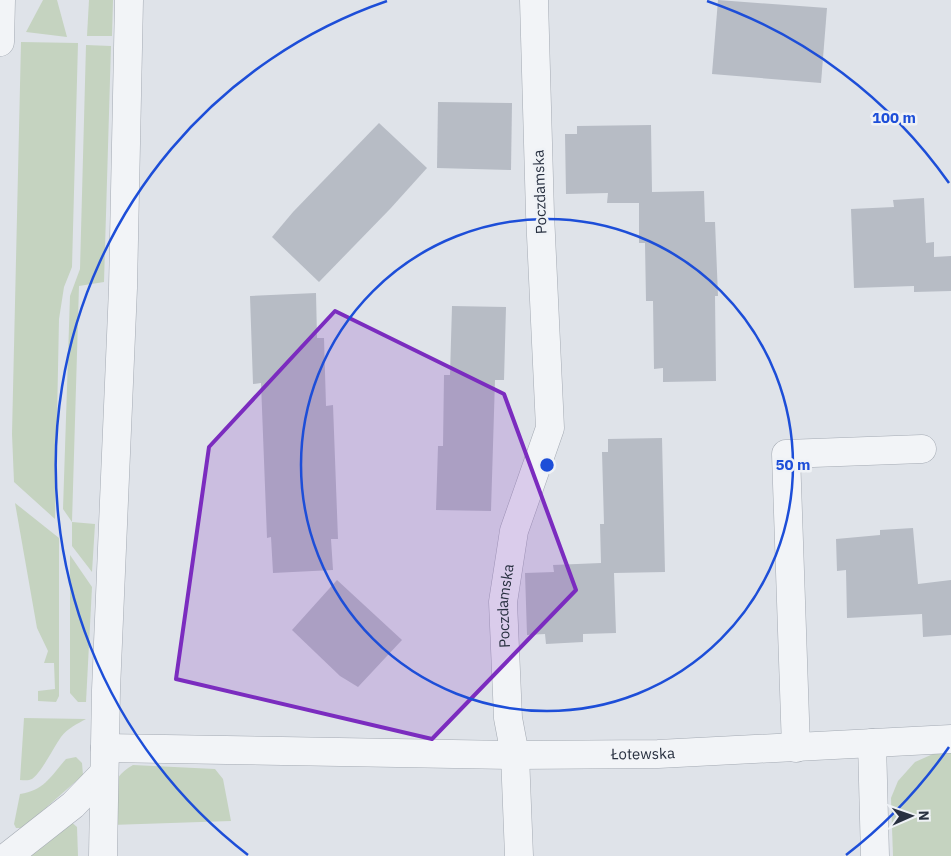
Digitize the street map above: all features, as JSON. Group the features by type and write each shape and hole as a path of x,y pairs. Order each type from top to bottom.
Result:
{"street":[{"path":"0,42 1,0"},
{"path":"103,856 106,690 123,288 129,0"},
{"name":"Poczdamska","path":"515,755 508,718 503,602 514,531 550,428 540,214 534,0"},
{"path":"796,748 786,454 922,449"},
{"name":"Łotewska","path":"515,755 658,754 951,739"},
{"path":"872,743 875,856"},
{"path":"104,760 515,755 519,856"},
{"path":"8,856 74,805 104,760"}],"highlighted area":[{"path":"335,311 504,394 576,590 432,739 176,679 209,447"}],"green space":[{"path":"43,0 57,0 67,37 26,32"},
{"path":"89,0 113,0 112,36 87,36"},
{"path":"21,42 78,43 72,267 64,287 59,319 55,519 14,482 12,434"},
{"path":"86,45 111,46 104,282 79,286 72,522 63,509 70,296 80,269"},
{"path":"15,503 59,538 59,696 56,702 38,701 38,691 55,689 54,663 44,663 48,651 37,628"},
{"path":"72,522 95,524 92,572 72,546"},
{"path":"70,555 92,587 86,702 78,702 70,693"},
{"path":"24,718 86,719 73,726 64,734 36,776 28,780 20,780"},
{"path":"951,753 951,856 893,856 891,798 898,781 915,762 933,754"},
{"path":"76,757 82,763 83,775 23,828 16,828 14,824 20,794 41,786 66,759"},
{"path":"133,765 215,769 223,779 231,821 111,825 112,790 119,777"},
{"path":"70,821 77,827 78,856 24,856"}],"building":[{"path":"718,0 827,8 821,83 712,74"},
{"path":"438,102 512,103 511,170 437,168"},
{"path":"379,123 427,168 319,282 272,237 293,212"},
{"path":"651,125 652,192 704,191 705,222 715,222 718,296 715,296 716,381 663,382 663,368 654,369 653,301 646,301 645,243 639,243 639,203 607,203 608,193 566,194 565,134 577,134 577,126"},
{"path":"924,198 926,243 934,242 934,257 951,256 951,291 914,292 914,286 854,288 851,209 894,207 893,200"},
{"path":"316,293 317,338 324,338 326,406 333,405 338,539 331,539 333,570 273,573 271,537 267,538 261,383 253,384 250,296"},
{"path":"452,306 506,307 504,380 495,380 491,511 436,510 438,446 443,446 444,375 450,375"},
{"path":"662,438 665,572 614,573 616,633 583,634 583,642 546,644 545,634 527,635 525,573 554,572 553,565 601,563 600,524 604,524 602,452 608,452 608,439"},
{"path":"913,528 918,584 951,580 951,635 923,637 922,614 847,618 846,570 837,571 836,539 880,535 880,530"},
{"path":"337,580 402,640 358,687 340,676 292,630"}]}
